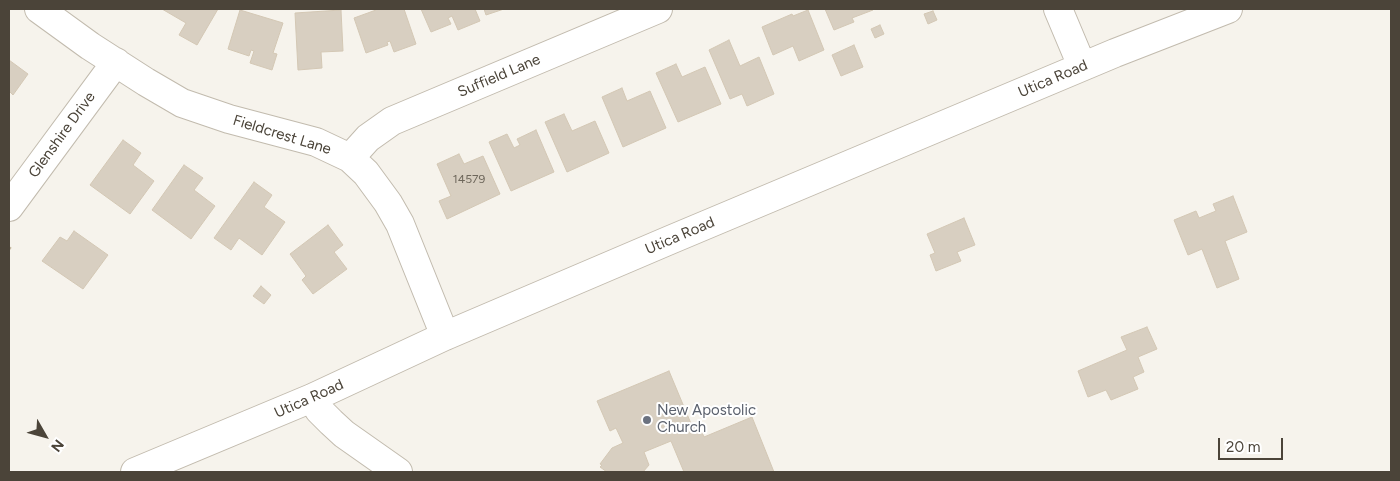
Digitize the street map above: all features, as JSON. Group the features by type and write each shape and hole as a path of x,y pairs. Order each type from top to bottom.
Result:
{"street":[{"name":"Fieldcrest Lane","path":"39,9 90,46 146,82 182,102 229,119 316,142 350,158 366,173 388,203 400,224 445,336"},
{"name":"Suffield Lane","path":"350,158 368,138 392,121 658,9"},
{"path":"1058,9 1082,66"},
{"name":"Utica Road","path":"135,472 312,398 445,336 1082,66 1228,9"},
{"name":"Glenshire Drive","path":"9,208 116,62"},
{"path":"312,398 319,410 344,434 398,472"}],"building":[{"path":"162,9 218,9 197,45 179,35 186,23"},
{"path":"375,9 404,9 416,44 394,52 390,41 387,42 388,45 366,53 354,18"},
{"path":"421,9 475,9 480,21 458,30 452,16 448,18 451,24 431,32"},
{"path":"484,9 504,9 486,15"},
{"path":"825,9 873,10 852,18 854,22 834,30"},
{"path":"240,10 283,23 273,53 277,54 272,70 250,63 254,51 251,50 249,56 228,49"},
{"path":"341,10 343,51 321,52 322,68 298,70 295,13"},
{"path":"808,10 824,50 799,61 793,46 773,55 762,27 792,14 793,16"},
{"path":"933,11 937,20 928,24 924,14"},
{"path":"880,25 884,34 875,38 871,29"},
{"path":"729,40 740,66 759,57 774,94 747,106 742,94 730,99 709,50"},
{"path":"854,45 863,67 841,76 832,55"},
{"path":"9,60 28,74 13,95 9,91"},
{"path":"676,64 682,77 705,67 721,104 678,122 656,73"},
{"path":"622,88 627,101 650,91 666,128 623,147 602,97"},
{"path":"564,114 572,131 595,121 609,153 567,172 545,122"},
{"path":"536,130 554,172 511,191 489,142 507,134 514,148 520,145 517,139"},
{"path":"123,140 141,153 133,165 154,181 130,214 90,185"},
{"path":"459,154 464,164 483,156 500,194 447,219 439,201 451,196 437,164"},
{"path":"184,165 203,178 194,190 215,206 191,239 152,210"},
{"path":"254,182 272,195 264,207 285,222 262,255 239,238 231,250 214,238"},
{"path":"1233,196 1247,232 1225,241 1239,279 1217,288 1202,249 1188,255 1174,220 1196,211 1199,218 1216,211 1213,204"},
{"path":"964,218 975,245 957,252 961,261 936,271 930,255 935,253 927,234"},
{"path":"328,225 343,245 334,252 347,269 313,294 302,280 306,276 290,254"},
{"path":"74,231 108,255 83,289 42,261 60,237 67,241"},
{"path":"261,286 271,295 264,304 253,296"},
{"path":"1147,327 1157,349 1138,357 1144,372 1133,377 1138,389 1111,400 1106,390 1088,397 1078,371 1127,350 1121,337"},
{"name":"New Apostolic Church","path":"669,371 692,426 698,423 704,437 752,417 774,472 684,472 671,441 644,452 649,465 643,472 607,472 600,467 602,465 600,464 612,448 623,443 616,428 610,431 597,401"}],"place":[{"name":"New Apostolic Church","path":"647,420"}]}
